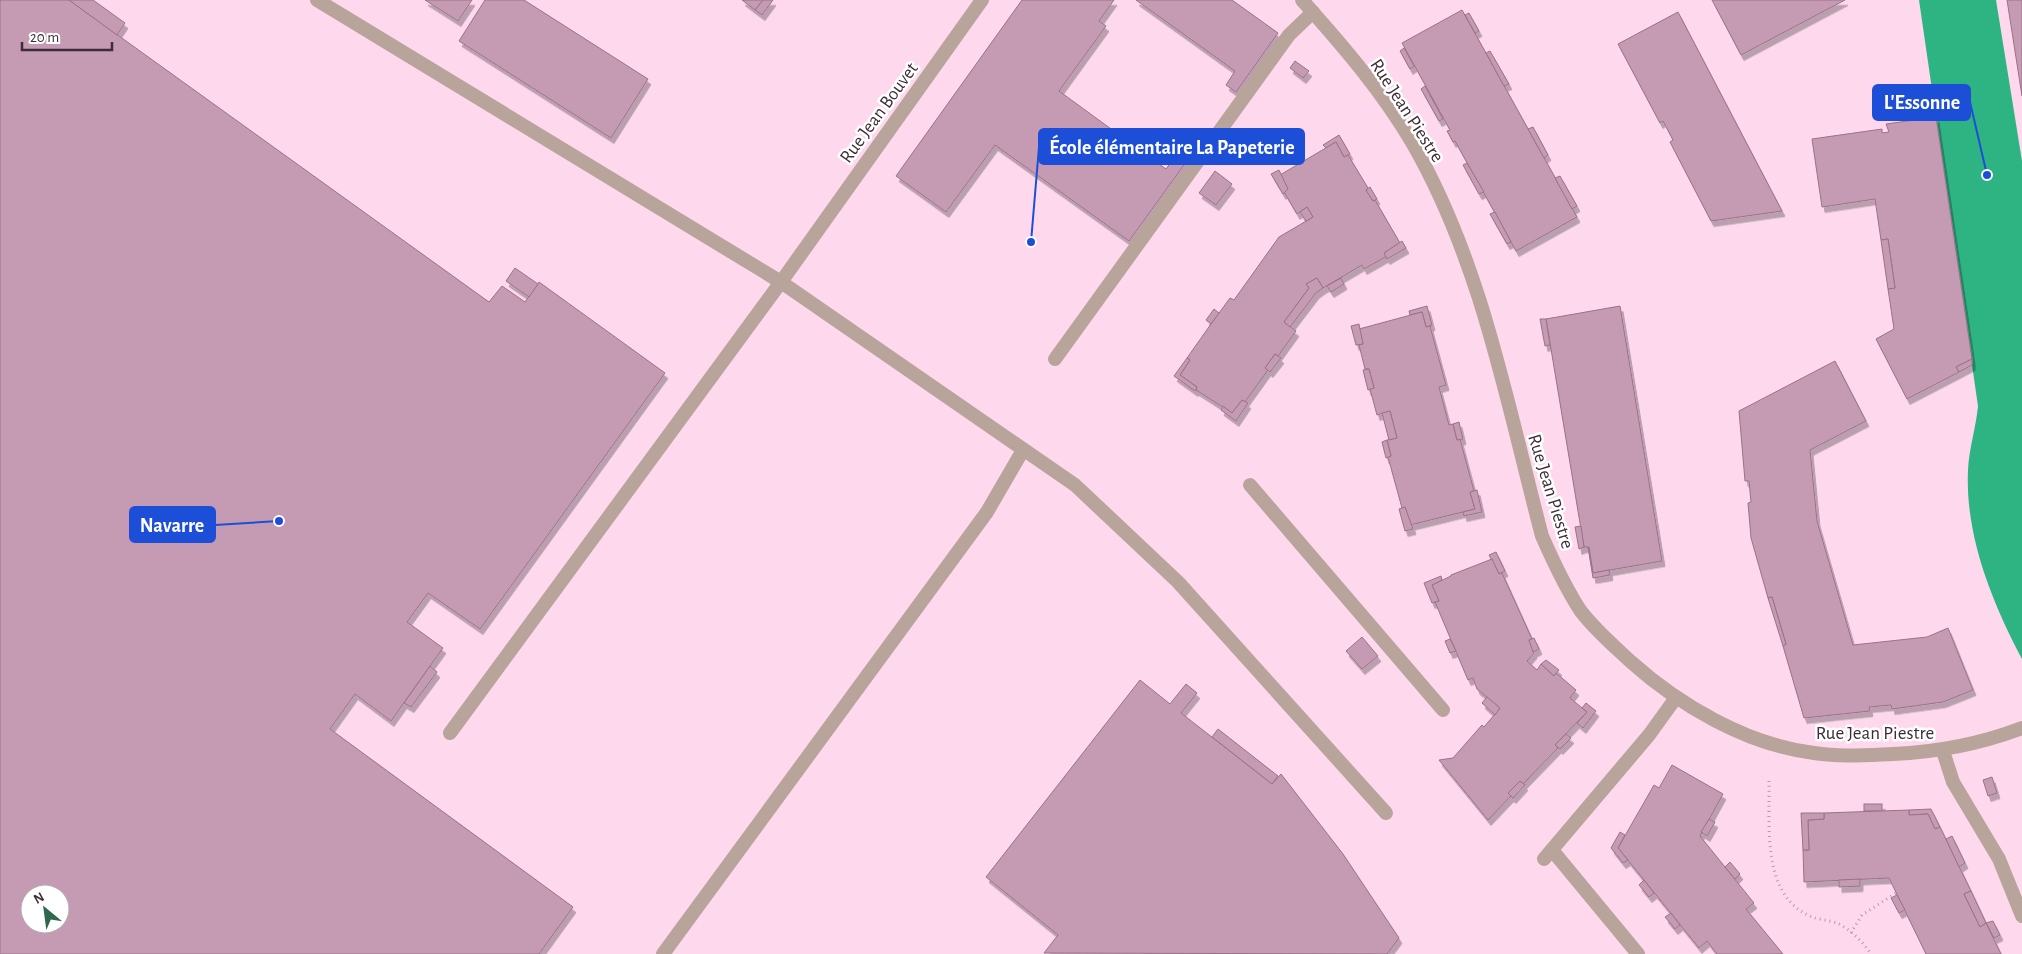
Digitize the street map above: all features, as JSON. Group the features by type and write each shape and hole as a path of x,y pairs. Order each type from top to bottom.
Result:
{"street":[{"path":"317,0 781,282 1075,485 1178,582 1386,813"},
{"name":"Rue Jean Bouvet","path":"450,733 781,282 982,0"},
{"name":"Rue Jean Piestre","path":"1302,0 1375,85 1413,145 1452,224 1478,297 1542,536 1556,568 1581,610 1609,641 1676,699 1716,722 1771,743 1813,753 1866,755 1943,751 2022,728"},
{"path":"1055,359 1289,35 1313,12"},
{"path":"663,954 987,512 1023,450"},
{"path":"1250,484 1443,710"},
{"path":"1638,954 1548,854 1649,735 1676,699"},
{"path":"1943,751 1953,782 1999,859 2022,916"}],"path":[{"path":"1769,781 1770,846 1779,884 1786,897 1797,908 1810,916 1836,923 1851,933 1871,954"},
{"path":"1851,933 1862,915 1896,893"}],"shaded area":[{"path":"1919,0 1996,0 2022,161 2022,659 1991,592 1976,544 1971,519 1968,495 1968,470 1978,406"}],"building":[{"path":"0,0 69,0 489,302 502,286 525,302 539,282 665,373 480,629 428,593 407,622 443,648 391,721 355,694 330,729 573,907 539,954 0,954"},
{"path":"69,0 93,0 125,23 117,35"},
{"path":"425,0 472,0 458,21"},
{"path":"485,0 524,0 648,79 611,138 459,41"},
{"path":"742,0 763,0 755,10"},
{"path":"763,0 773,0 762,15 755,10"},
{"path":"1022,0 1114,0 1099,21 1106,26 1059,91 1166,169 1176,155 1186,162 1129,241 995,145 946,212 896,176"},
{"path":"1136,0 1232,0 1278,33 1236,92 1226,85 1235,71"},
{"path":"1712,0 1845,0 1741,55"},
{"path":"2007,0 2022,0 2022,96"},
{"path":"1462,10 1577,217 1516,251 1455,141 1453,142 1447,131 1450,130 1402,43"},
{"path":"1678,12 1782,211 1711,221 1670,142 1673,140 1663,121 1660,123 1618,44"},
{"path":"1469,13 1479,31 1475,33 1465,15"},
{"path":"1404,48 1414,66 1410,69 1400,51"},
{"path":"1490,51 1509,84 1504,86 1486,53"},
{"path":"1295,61 1309,71 1303,78 1290,68"},
{"path":"1425,86 1443,119 1439,121 1421,89"},
{"path":"1936,117 1972,359 1956,367 1959,372 1907,399 1876,339 1894,329 1888,289 1895,288 1888,239 1881,240 1875,199 1822,207 1812,139 1882,129 1882,133 1889,132 1886,124"},
{"path":"1533,127 1548,155 1544,158 1528,129"},
{"path":"1339,135 1350,154 1344,157 1336,142 1326,148 1323,145"},
{"path":"1336,142 1344,157 1348,155 1368,188 1366,190 1373,201 1375,200 1400,243 1384,253 1387,256 1364,269 1362,265 1323,288 1317,278 1306,284 1309,288 1284,322 1296,331 1278,356 1275,354 1265,368 1268,370 1245,402 1242,400 1232,413 1196,390 1197,387 1180,375 1190,360 1187,358 1211,324 1230,298 1234,300 1279,237 1313,217 1307,207 1297,214 1284,192 1288,189 1280,175"},
{"path":"1467,163 1484,192 1479,194 1463,165"},
{"path":"1279,170 1288,189 1283,194 1271,174"},
{"path":"1215,171 1232,184 1216,205 1199,193"},
{"path":"1560,176 1577,206 1572,209 1555,178"},
{"path":"1370,187 1377,199 1373,201 1366,190"},
{"path":"1307,207 1313,217 1306,221 1300,212"},
{"path":"1495,212 1511,242 1507,244 1490,214"},
{"path":"1888,239 1895,288 1888,289 1881,240"},
{"path":"1402,241 1406,248 1387,259 1384,253"},
{"path":"515,268 538,284 529,297 506,281"},
{"path":"1317,278 1323,288 1316,293 1290,327 1284,322 1309,288 1306,284"},
{"path":"1341,278 1344,284 1331,292 1327,286"},
{"path":"1427,306 1432,325 1426,327 1422,312 1410,315 1409,311"},
{"path":"1620,306 1662,561 1593,573 1589,547 1584,547 1546,319"},
{"path":"1214,309 1219,313 1211,324 1206,320"},
{"path":"1422,312 1426,327 1430,326 1446,385 1439,387 1449,425 1453,424 1457,440 1460,439 1474,491 1470,492 1475,509 1410,525 1405,507 1402,508 1388,457 1391,456 1387,440 1397,438 1390,411 1377,415 1370,389 1374,388 1369,369 1365,369 1359,345 1363,344 1359,329"},
{"path":"1540,319 1546,319 1550,345 1545,346"},
{"path":"1359,324 1363,344 1356,345 1351,326"},
{"path":"1275,354 1281,358 1270,372 1265,368"},
{"path":"1187,358 1190,360 1180,375 1197,387 1195,391 1174,376"},
{"path":"1972,359 1972,365 1959,372 1956,367"},
{"path":"1835,361 1866,421 1810,450 1817,521 1853,645 1927,637 1948,628 1973,690 1943,702 1892,709 1891,705 1869,707 1870,711 1804,718 1783,646 1786,644 1772,597 1768,598 1751,538 1748,503 1751,502 1749,481 1745,481 1739,411"},
{"path":"1369,369 1374,388 1368,390 1363,370"},
{"path":"1242,400 1248,403 1236,421 1221,410 1223,406 1232,413"},
{"path":"1390,411 1397,438 1389,440 1382,413"},
{"path":"1459,422 1463,439 1457,440 1453,424"},
{"path":"1387,440 1391,456 1386,458 1382,442"},
{"path":"1477,490 1482,512 1464,516 1463,512 1475,509 1470,492"},
{"path":"1405,507 1413,529 1405,531 1399,509"},
{"path":"1581,526 1584,547 1579,549 1575,527"},
{"path":"1588,547 1593,573 1609,570 1610,575 1593,578"},
{"path":"1496,552 1505,571 1499,574 1489,555"},
{"path":"1492,559 1499,574 1502,573 1532,639 1529,640 1534,653 1527,661 1537,670 1541,664 1554,676 1556,673 1576,690 1570,698 1587,712 1555,745 1558,748 1523,784 1520,781 1508,793 1511,796 1488,820 1439,760 1453,758 1500,708 1477,689 1473,678 1468,680 1435,602 1439,601 1432,585 1451,575"},
{"path":"1441,576 1442,580 1432,585 1439,601 1432,603 1424,583"},
{"path":"1772,597 1786,644 1783,646 1768,598"},
{"path":"1362,637 1378,656 1362,669 1346,651"},
{"path":"1534,638 1539,649 1533,652 1529,640"},
{"path":"1450,639 1456,651 1450,653 1445,641"},
{"path":"1546,660 1559,670 1554,676 1541,664"},
{"path":"430,666 437,672 411,707 404,703"},
{"path":"1140,680 1170,704 1186,684 1197,693 1181,713 1272,784 1281,774 1343,854 1399,938 1387,954 1044,953 1058,935 986,877"},
{"path":"1487,697 1500,708 1495,715 1482,703"},
{"path":"1586,703 1596,711 1583,728 1577,723 1587,712 1582,708"},
{"path":"1218,729 1278,776 1272,784 1212,737"},
{"path":"1566,734 1571,738 1560,749 1555,745"},
{"path":"1672,765 1723,794 1700,836 1754,903 1746,909 1783,954 1717,954 1707,941 1699,948 1618,848 1654,785 1659,788"},
{"path":"1992,777 1997,793 1988,796 1983,780"},
{"path":"1520,781 1525,785 1513,798 1508,793"},
{"path":"1864,804 1882,804 1882,811 1864,811"},
{"path":"1931,809 1940,827 1935,829 1928,814 1909,815 1909,810"},
{"path":"1909,810 1909,815 1928,814 1935,829 1940,827 1971,891 1964,894 1980,927 1986,923 2001,954 1926,954 1889,878 1804,882 1803,850 1809,850 1808,820 1824,819 1824,813"},
{"path":"1801,813 1824,813 1824,819 1808,820 1809,850 1803,850"},
{"path":"1709,819 1715,822 1707,836 1701,832"},
{"path":"1620,832 1625,835 1618,848 1628,860 1623,863 1611,848"},
{"path":"1952,836 1965,863 1959,867 1946,839"},
{"path":"1730,862 1740,874 1735,879 1725,867"},
{"path":"1860,879 1860,886 1839,887 1839,880"},
{"path":"1644,880 1654,893 1649,897 1639,885"},
{"path":"1971,891 1986,923 1980,927 1964,894"},
{"path":"1897,895 1905,910 1899,913 1891,898"},
{"path":"1671,913 1680,925 1675,929 1665,917"},
{"path":"1993,921 2000,935 1994,938 1986,923"}],"place":[{"name":"L'Essonne","path":"1987,175"},
{"name":"École élémentaire La Papeterie","path":"1031,242"},
{"name":"Navarre","path":"279,521"}]}
